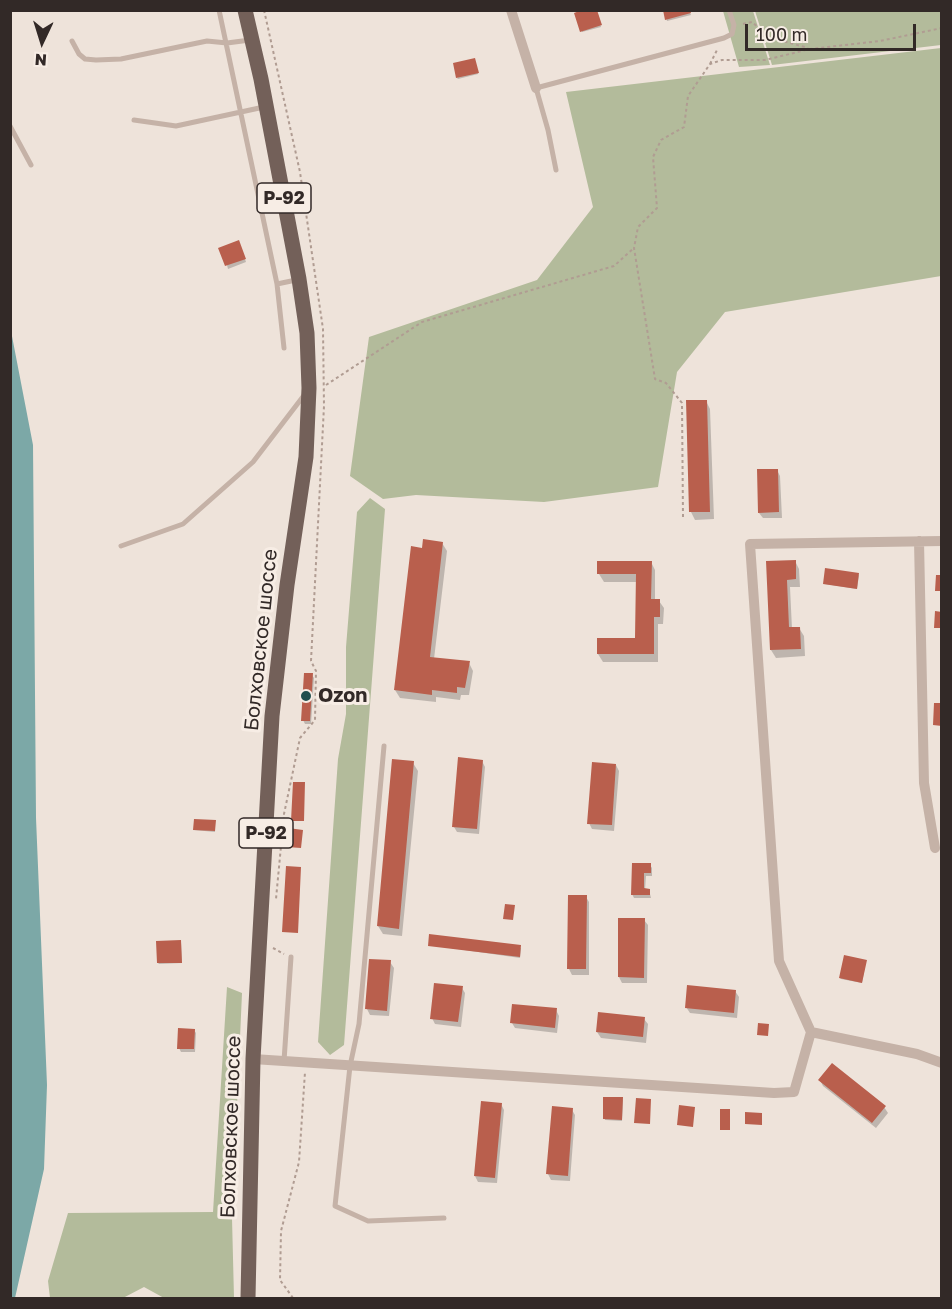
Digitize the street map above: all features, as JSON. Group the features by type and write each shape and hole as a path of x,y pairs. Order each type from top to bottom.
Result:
{"main road":[{"name":"Болховское шоссе","path":"245,10 283,194 317,387 287,585 274,692 253,1059 249,1299"}],"street":[{"path":"511,10 536,88"},
{"path":"919,541 924,783 935,848"},
{"path":"253,1059 774,1093 794,1092 811,1032 779,961 750,544 942,541"},
{"path":"811,1032 917,1054 942,1063"}],"lane":[{"path":"219,10 277,284 284,348"},
{"path":"556,170 536,88 724,38 732,34 734,25 729,10"},
{"path":"72,41 79,54 85,59 96,60 121,59 207,41 227,43 252,39"},
{"path":"134,120 176,126 266,107"},
{"path":"10,126 30,165"},
{"path":"260,199 283,194"},
{"path":"277,284 299,279"},
{"path":"121,546 183,524 253,462 317,387"},
{"path":"384,746 359,1024 350,1066 335,1206 368,1221 444,1218"},
{"path":"284,1061 291,957"}],"path":[{"path":"734,25 752,22 770,37 810,49"},
{"path":"710,64 722,60 765,60 810,49 880,41 942,28"},
{"path":"683,517 682,403 666,383 655,379 634,248 638,227 657,208 653,157 662,140 684,127 688,96 710,64 724,38"},
{"path":"317,387 422,322 614,266 634,248"},
{"path":"276,903 284,814 300,738"},
{"path":"272,948 291,957"},
{"path":"293,1299 280,1281 281,1231 299,1162 305,1063"}],"green space":[{"path":"894,10 897,12 904,10 941,11 941,45 772,65 755,11"},
{"path":"723,11 753,11 770,65 739,67"},
{"path":"941,48 941,276 725,312 677,372 658,487 544,502 416,495 383,499 350,476 369,337 537,280 593,207 566,92"},
{"path":"370,498 385,509 344,1045 330,1055 318,1042 338,759 346,714 346,647 357,512"},
{"path":"227,987 242,993 232,1218 234,1298 164,1298 144,1287 123,1298 50,1298 48,1281 68,1213 213,1212"}],"water":[{"path":"11,331 33,445 36,818 47,1085 44,1169 15,1298 10,1298"}],"building":[{"path":"582,10 597,10 602,25 580,32 574,13"},
{"path":"663,10 690,10 691,13 665,20"},
{"path":"475,58 479,73 456,78 453,63"},
{"path":"239,240 246,259 225,266 218,248"},
{"path":"686,400 707,400 710,512 689,512"},
{"path":"757,469 778,469 779,512 758,513"},
{"path":"423,539 443,542 430,657 470,661 465,688 457,687 457,693 432,690 432,695 394,690 411,546 422,548"},
{"path":"796,560 796,579 787,580 789,627 800,627 801,649 770,650 766,561"},
{"path":"597,561 652,561 651,599 660,599 660,617 654,617 654,654 597,654 597,638 635,638 636,574 597,574"},
{"path":"825,568 859,573 857,589 823,584"},
{"path":"936,575 942,575 942,591 935,591"},
{"path":"935,611 942,612 942,628 934,628"},
{"path":"304,673 313,673 310,721 301,721"},
{"path":"934,703 942,703 942,726 933,725"},
{"path":"458,757 483,760 477,829 452,827"},
{"path":"392,759 414,761 399,929 377,926"},
{"path":"592,762 616,764 612,825 587,824"},
{"path":"293,782 305,782 304,821 291,821"},
{"path":"194,819 216,820 215,831 193,830"},
{"path":"288,828 303,830 301,848 287,847"},
{"path":"632,863 651,863 651,873 644,873 644,888 650,889 650,895 631,895"},
{"path":"286,866 301,867 298,933 282,932"},
{"path":"568,895 587,895 586,969 567,969"},
{"path":"505,904 515,905 513,920 503,919"},
{"path":"618,918 645,918 644,978 618,977"},
{"path":"429,934 521,945 520,957 428,946"},
{"path":"181,940 182,963 157,963 156,941"},
{"path":"844,955 867,960 862,983 839,978"},
{"path":"369,959 391,960 387,1011 365,1009"},
{"path":"434,983 463,986 458,1022 430,1019"},
{"path":"687,985 736,990 734,1013 685,1008"},
{"path":"512,1004 557,1008 555,1028 510,1023"},
{"path":"598,1012 645,1017 643,1037 596,1032"},
{"path":"758,1023 769,1024 768,1036 757,1035"},
{"path":"178,1028 195,1029 194,1049 177,1049"},
{"path":"832,1063 886,1106 872,1123 818,1080"},
{"path":"603,1097 623,1097 622,1120 603,1119"},
{"path":"636,1098 651,1099 650,1124 634,1123"},
{"path":"481,1101 502,1103 495,1178 474,1176"},
{"path":"679,1105 695,1107 693,1127 677,1125"},
{"path":"552,1106 573,1108 568,1176 546,1174"},
{"path":"720,1109 730,1109 730,1130 720,1130"},
{"path":"745,1112 762,1113 762,1125 745,1124"}],"place":[{"name":"Ozon","path":"306,696"}]}
